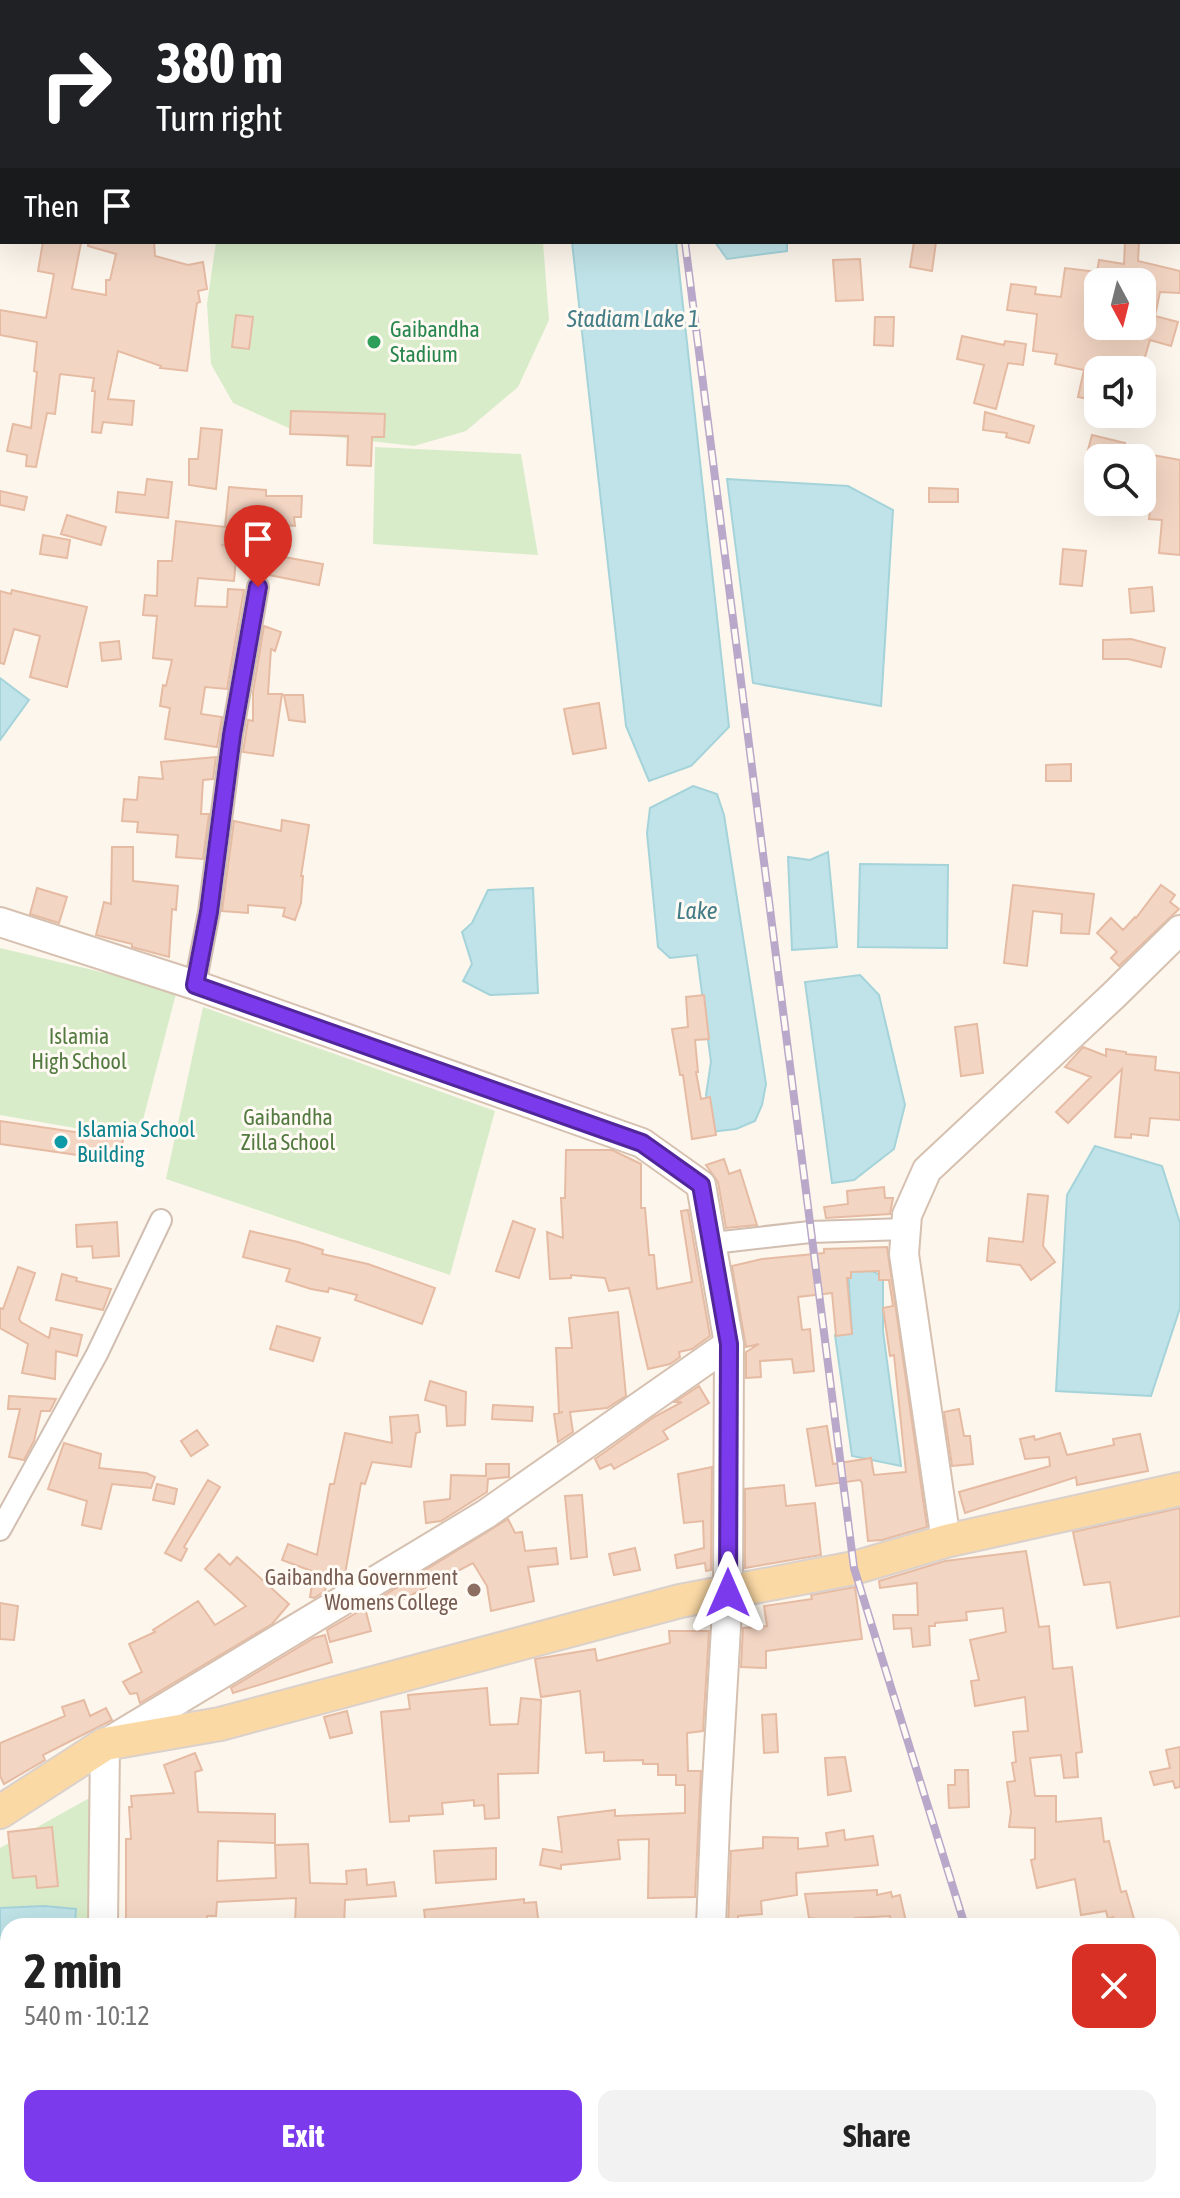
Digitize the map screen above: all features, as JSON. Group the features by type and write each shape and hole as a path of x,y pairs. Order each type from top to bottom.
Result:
{"main road":[{"path":"0,1812 105,1744 220,1724 680,1601 854,1568 946,1541 1180,1489"}],"street":[{"path":"195,985 209,912 232,735 258,587"},
{"path":"0,922 195,985 642,1143 701,1185 729,1344 728,1593 711,1918"},
{"path":"946,1541 904,1254 907,1215 927,1170 1180,930"},
{"path":"0,1530 97,1354 161,1220"},
{"path":"713,1243 810,1232 906,1229"},
{"path":"103,1918 105,1744 486,1514 729,1344"}],"green space":[{"name":"Gaibandha Stadium","path":"216,244 543,244 549,320 518,387 466,431 414,446 300,433 233,403 211,364 207,304"},
{"path":"375,447 521,454 538,555 373,544"},
{"name":"Islamia High School","path":"0,948 177,990 138,1139 0,1115"},
{"name":"Gaibandha Zilla School","path":"203,1007 495,1111 450,1275 166,1179"},
{"path":"100,1792 97,1918 0,1918 0,1848"}],"water":[{"name":"Stadiam Lake 1","path":"572,244 676,244 729,727 691,766 649,781 626,726"},
{"path":"716,244 787,244 787,251 727,259"},
{"path":"727,479 848,486 893,510 881,706 753,683"},
{"path":"0,678 29,700 0,740"},
{"name":"Lake","path":"693,786 717,794 724,815 766,1084 755,1121 736,1129 711,1132 706,1095 711,1062 697,955 670,958 658,947 647,833 650,808"},
{"path":"828,852 837,947 792,950 788,857 810,860"},
{"path":"860,864 948,865 947,948 858,947"},
{"path":"533,888 538,993 490,995 463,981 472,964 462,932 472,923 488,890"},
{"path":"860,975 879,995 905,1105 894,1149 854,1180 832,1183 805,982"},
{"path":"1095,1146 1162,1166 1180,1223 1180,1308 1151,1396 1056,1391 1067,1195"},
{"path":"867,1268 883,1277 883,1331 901,1466 852,1456 835,1335 852,1333 848,1269"},
{"path":"44,1906 76,1909 75,1918 0,1918 0,1908"}],"building":[{"path":"43,244 81,244 72,289 106,295 106,280 110,280 116,254 88,244 154,244 155,256 188,265 203,262 207,289 198,291 200,302 197,303 187,371 160,368 118,351 108,399 134,401 132,425 103,422 101,433 92,432 94,378 60,374 55,414 47,413 36,467 26,466 27,455 7,451 13,424 31,428 37,342 0,335 0,310 46,318 54,274 38,271"},
{"path":"914,244 936,244 932,271 910,267"},
{"path":"1125,244 1139,244 1138,261 1180,271 1180,293 1160,292 1156,311 1156,268 1098,268 1099,260 1124,264"},
{"path":"860,259 863,300 836,301 833,260"},
{"path":"1065,268 1084,270 1084,340 1150,340 1145,356 1084,356 1084,370 1055,364 1057,354 1033,351 1037,314 1007,310 1011,284 1036,287 1035,294 1061,297"},
{"path":"236,315 253,317 249,349 232,347"},
{"path":"1156,316 1178,322 1171,346 1150,340 1156,340"},
{"path":"875,317 894,317 893,346 874,345"},
{"path":"962,336 1004,345 1005,341 1026,344 1023,365 1008,363 996,409 974,403 984,365 957,359"},
{"path":"1084,370 1084,398 1078,397"},
{"path":"291,411 385,414 384,437 372,437 371,466 347,465 348,436 290,434"},
{"path":"985,412 1034,426 1029,443 1006,437 1007,433 983,430"},
{"path":"201,428 222,430 216,489 189,485 189,459 198,459"},
{"path":"1092,435 1125,443 1125,444 1090,444"},
{"path":"1156,456 1180,460 1180,555 1159,553 1162,520 1149,519 1149,516 1156,516"},
{"path":"147,479 172,482 168,518 116,512 118,492 145,495"},
{"path":"229,487 266,490 266,496 302,496 301,517 294,517 295,526 262,523 261,539 221,545 237,548 234,581 198,578 195,606 227,607 228,589 244,590 227,689 205,687 201,714 222,717 217,747 165,739 170,708 160,706 172,660 153,658 157,616 143,615 145,595 157,596 158,561 172,561 176,521 225,527"},
{"path":"929,488 958,489 958,502 929,502"},
{"path":"0,491 27,497 24,510 0,505"},
{"path":"67,515 106,527 101,545 61,534"},
{"path":"43,535 70,540 67,558 40,554"},
{"path":"1063,549 1086,551 1082,586 1060,584"},
{"path":"273,555 323,564 319,585 269,575"},
{"path":"1152,587 1154,611 1131,613 1129,589"},
{"path":"12,590 87,607 67,687 30,677 40,636 14,629 4,664 0,663 0,591 11,594"},
{"path":"264,626 281,632 275,651 271,649 268,694 282,694 273,756 243,752 248,720 253,721 253,692"},
{"path":"1131,639 1165,648 1161,667 1128,659 1103,659 1103,640"},
{"path":"119,641 121,659 102,661 100,643"},
{"path":"284,695 303,695 305,722 289,720"},
{"path":"599,703 606,748 573,754 564,709"},
{"path":"216,757 213,779 203,780 201,814 209,814 203,859 176,857 178,835 137,832 138,822 122,821 124,799 137,800 139,777 163,779 161,762"},
{"path":"1071,764 1071,781 1046,781 1046,765"},
{"path":"282,820 309,825 301,876 301,903 295,920 283,916 285,908 248,905 248,913 222,911 234,821 281,831"},
{"path":"112,847 133,847 133,881 178,886 176,910 172,909 169,957 96,935 104,902 111,904"},
{"path":"1013,885 1094,894 1089,934 1061,933 1062,914 1033,911 1027,966 1004,963"},
{"path":"1161,885 1175,895 1170,902 1179,909 1119,966 1111,958 1117,952 1097,933 1111,918 1123,930"},
{"path":"37,888 67,897 59,923 30,914"},
{"path":"704,995 709,1039 695,1040 696,1072 701,1099 710,1097 716,1135 692,1139 683,1075 680,1075 672,1029 688,1027 686,997"},
{"path":"977,1024 983,1073 961,1076 955,1027"},
{"path":"1083,1047 1106,1056 1106,1049 1156,1057 1155,1070 1180,1073 1180,1120 1150,1118 1148,1136 1131,1134 1131,1138 1115,1137 1122,1069 1068,1123 1056,1112 1091,1077 1065,1067"},
{"name":"Islamia School Building","path":"0,1121 123,1139 120,1161 0,1144"},
{"path":"566,1150 612,1150 641,1164 641,1208 645,1208 649,1255 654,1255 657,1289 692,1282 681,1211 688,1210 710,1336 692,1349 679,1352 680,1357 670,1364 648,1369 629,1288 609,1291 605,1278 571,1275 571,1278 550,1279 547,1232 563,1238 561,1198 565,1198"},
{"path":"724,1159 729,1174 740,1170 757,1225 726,1228 718,1182 706,1165"},
{"path":"884,1187 885,1198 893,1198 890,1214 826,1218 824,1207 848,1204 847,1191"},
{"path":"1028,1194 1048,1196 1043,1246 1055,1262 1031,1280 1020,1265 987,1261 989,1238 1023,1242"},
{"path":"513,1221 535,1229 519,1278 496,1271"},
{"path":"117,1222 119,1256 93,1258 92,1246 77,1247 76,1225"},
{"path":"250,1231 298,1242 323,1250 322,1254 368,1264 435,1288 422,1324 355,1300 357,1295 329,1288 328,1292 311,1289 286,1281 290,1269 243,1257"},
{"path":"887,1247 927,1527 868,1541 862,1483 860,1480 816,1486 807,1429 827,1426 833,1464 871,1458 874,1475 906,1472 894,1355 890,1356 883,1308 893,1306 889,1280 879,1280 879,1271 851,1272 851,1278 847,1278 852,1334 836,1336 832,1293 798,1297 802,1330 810,1329 814,1371 794,1373 792,1359 760,1361 761,1377 746,1378 746,1352 759,1344 746,1347 732,1266 762,1259 824,1253 824,1249"},
{"path":"18,1267 35,1273 19,1319 21,1322 49,1338 51,1328 82,1335 77,1356 56,1351 55,1379 22,1373 28,1344 0,1328 0,1308 3,1309"},
{"path":"62,1274 77,1278 76,1281 111,1289 103,1310 56,1300"},
{"path":"618,1312 626,1396 607,1408 570,1412 573,1432 558,1442 554,1414 559,1413 556,1348 572,1348 569,1318"},
{"path":"277,1326 320,1338 313,1361 270,1349"},
{"path":"430,1381 466,1392 465,1425 447,1426 446,1406 425,1400"},
{"path":"699,1386 709,1403 663,1431 668,1439 614,1469 611,1464 600,1469 595,1459 654,1417 682,1402 675,1402"},
{"path":"9,1396 56,1399 50,1411 41,1411 34,1441 24,1460 9,1457 20,1409 8,1409"},
{"path":"493,1405 533,1407 532,1421 492,1419"},
{"path":"959,1409 964,1436 970,1436 973,1464 952,1466 944,1412"},
{"path":"418,1415 420,1432 416,1433 411,1467 372,1462 365,1484 361,1483 344,1580 328,1577 325,1591 314,1598 310,1597 314,1572 282,1560 288,1544 317,1555 330,1484 334,1484 345,1433 392,1443 390,1417"},
{"path":"197,1430 208,1445 191,1456 181,1441"},
{"path":"1060,1433 1067,1455 1114,1445 1113,1439 1140,1434 1148,1471 1077,1485 1076,1477 965,1513 959,1492 1050,1466 1049,1457 1025,1459 1020,1439 1034,1436 1035,1440"},
{"path":"64,1443 101,1454 99,1468 146,1473 155,1477 151,1488 112,1484 101,1529 82,1525 87,1501 48,1489"},
{"path":"486,1464 509,1464 509,1477 488,1479 487,1492 441,1521 426,1523 424,1502 450,1499 451,1475 486,1476"},
{"path":"712,1467 711,1570 706,1571 705,1563 677,1568 675,1555 704,1548 703,1521 684,1523 678,1474"},
{"path":"208,1480 220,1487 184,1547 187,1549 181,1561 165,1553"},
{"path":"157,1484 177,1489 174,1504 153,1500"},
{"path":"784,1485 786,1506 815,1503 821,1555 745,1568 745,1489"},
{"path":"582,1495 587,1557 571,1559 565,1496"},
{"path":"1180,1508 1180,1616 1117,1628 1110,1582 1084,1585 1073,1532"},
{"path":"508,1519 515,1533 522,1532 525,1551 556,1548 558,1564 528,1567 534,1601 491,1611 487,1586 473,1563 396,1603 394,1599 382,1601 380,1598"},
{"path":"635,1548 640,1570 614,1575 609,1554"},
{"path":"1026,1551 1039,1627 1049,1626 1053,1669 1072,1667 1082,1752 1076,1753 1078,1777 1064,1778 1061,1755 1030,1758 1035,1796 1056,1796 1056,1822 1101,1818 1104,1842 1109,1841 1121,1892 1126,1891 1134,1918 1108,1918 1106,1911 1081,1915 1075,1879 1037,1888 1031,1860 1035,1859 1035,1828 1009,1827 1011,1812 1007,1782 1015,1781 1012,1763 1016,1762 1013,1732 1028,1731 1025,1697 975,1706 971,1681 979,1680 970,1640 1006,1632 1003,1608 966,1612 967,1620 929,1626 930,1645 913,1647 911,1628 894,1629 893,1615 918,1615 917,1583 880,1588 879,1581 945,1561"},
{"path":"219,1554 230,1565 237,1557 289,1604 272,1624 140,1703 137,1693 130,1694 123,1682 142,1672 129,1644 155,1632 153,1630 198,1601 215,1625 246,1606 205,1569"},
{"path":"855,1587 862,1639 766,1651 766,1668 741,1667 743,1628 767,1626 764,1606 812,1599 811,1595"},
{"path":"0,1603 18,1606 14,1640 0,1639"},
{"path":"365,1608 371,1631 330,1642 327,1630"},
{"path":"669,1631 709,1631 703,1731 687,1733 688,1771 701,1771 695,1897 648,1898 649,1839 618,1840 620,1859 561,1865 561,1869 540,1865 543,1849 562,1852 558,1817 615,1810 615,1816 685,1813 685,1785 676,1785 676,1775 658,1775 658,1764 643,1764 643,1760 604,1761 604,1752 586,1753 580,1691 541,1697 535,1659 595,1649 597,1661 670,1643"},
{"path":"325,1635 332,1662 233,1693 231,1688 314,1638"},
{"path":"487,1688 490,1725 518,1724 521,1698 541,1700 538,1773 498,1774 499,1818 485,1819 484,1805 474,1806 474,1800 442,1803 443,1814 409,1816 409,1821 390,1822 381,1712 410,1709 408,1695"},
{"path":"84,1700 90,1716 106,1708 112,1720 43,1755 45,1760 4,1784 0,1776 0,1743 65,1716 62,1707"},
{"path":"347,1711 352,1733 330,1738 324,1717"},
{"path":"776,1714 778,1752 764,1753 762,1715"},
{"path":"1180,1747 1180,1787 1175,1788 1173,1781 1154,1785 1150,1772 1170,1768 1166,1750"},
{"path":"195,1753 202,1770 195,1772 198,1812 275,1814 275,1843 218,1841 217,1881 276,1878 275,1845 308,1844 310,1883 347,1884 346,1871 366,1869 367,1885 394,1882 396,1896 345,1900 344,1918 295,1918 296,1898 217,1902 216,1916 207,1918 126,1918 126,1839 131,1839 131,1796 174,1793 164,1765"},
{"path":"845,1757 851,1791 828,1795 825,1758"},
{"path":"955,1770 968,1770 969,1807 949,1808 948,1785 955,1785"},
{"path":"52,1827 58,1886 37,1888 36,1876 13,1878 8,1832"},
{"path":"844,1830 845,1840 873,1836 878,1865 796,1873 797,1895 761,1901 762,1914 728,1918 731,1851 763,1848 763,1837 798,1838 798,1849 828,1846 826,1833"},
{"path":"496,1848 496,1879 436,1883 434,1851"},
{"path":"877,1890 877,1895 891,1892 892,1897 900,1895 905,1918 809,1918 805,1894"},
{"path":"524,1899 524,1903 536,1902 538,1918 425,1918 424,1910"}],"railway":[{"path":"685,244 854,1568 963,1918"}],"place":[{"name":"Gaibandha Stadium","path":"374,342"},
{"name":"Islamia School Building","path":"61,1142"},
{"name":"Gaibandha Government Womens College","path":"474,1590"}],"route":[{"path":"258,587 232,735 209,912 195,985 642,1143 701,1185 729,1344 728,1593"}]}
